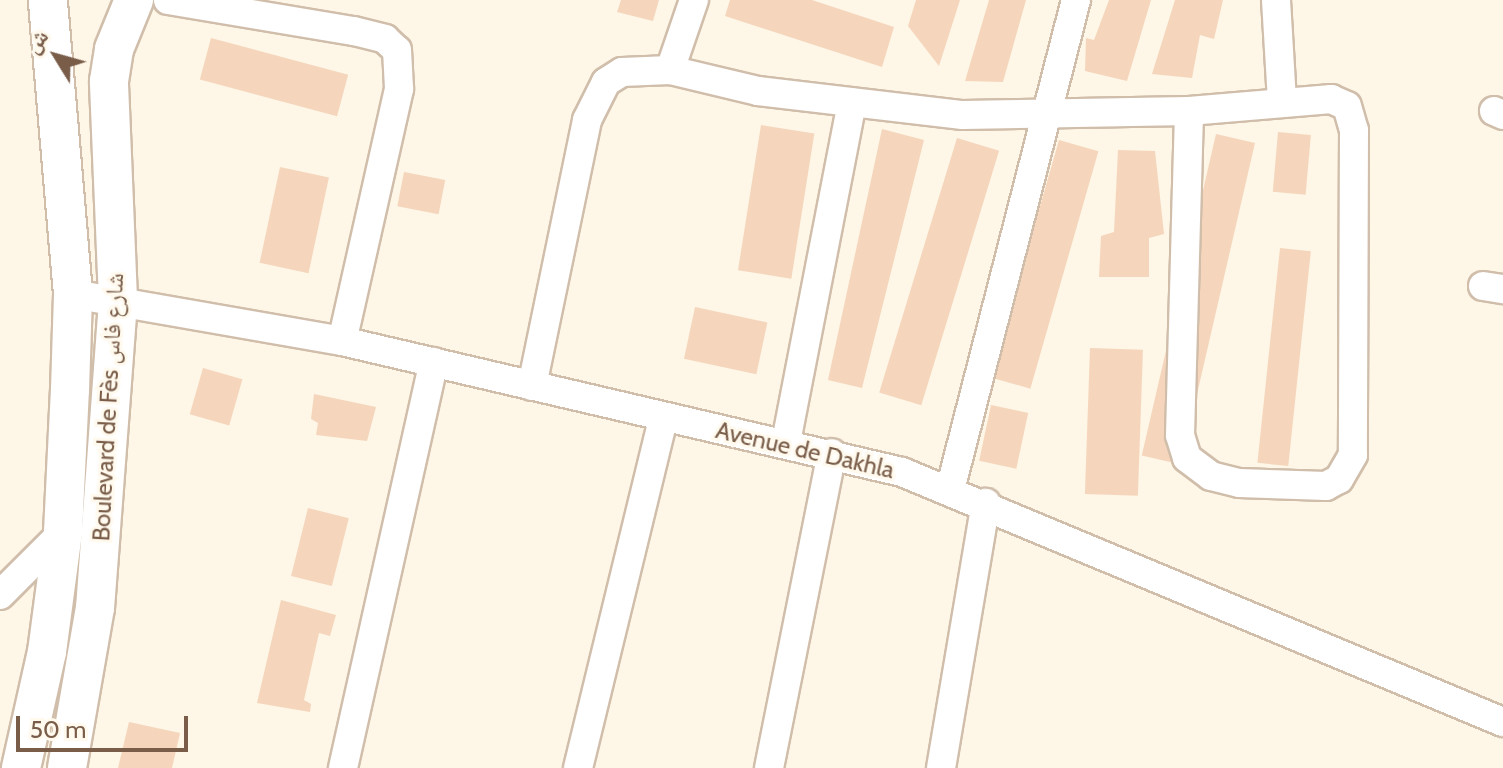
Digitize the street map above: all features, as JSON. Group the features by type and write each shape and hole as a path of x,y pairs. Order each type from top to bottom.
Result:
{"main road":[{"name":"Boulevard de Fès شارع فاس","path":"21,768 47,652 63,532 73,294 48,0"},
{"name":"Boulevard de Fès شارع فاس","path":"67,768 95,608 118,299 109,81 114,49 134,0"}],"street":[{"path":"168,0 354,31 385,39 397,50 399,89 342,341"},
{"path":"670,70 694,0"},
{"path":"950,490 1076,0"},
{"path":"1276,0 1282,102"},
{"path":"532,386 587,120 613,76 640,69 670,70 758,91 963,115 1189,111 1282,102 1337,101 1350,111 1354,130 1353,455 1339,479 1305,489 1211,476 1194,468 1184,446 1189,111"},
{"path":"786,442 852,102"},
{"name":"Avenue de Dakhla","path":"73,294 118,299 342,341 663,419 832,453 986,503 1503,722"},
{"path":"343,768 434,362"},
{"path":"578,768 663,419"},
{"path":"769,768 832,453"},
{"path":"941,768 986,503"},
{"path":"0,595 63,532"}],"building":[{"path":"621,0 659,0 653,21 617,12"},
{"path":"730,0 812,0 894,27 882,67 725,16"},
{"path":"916,0 960,0 939,66 908,26"},
{"path":"989,0 1026,0 1003,82 965,81"},
{"path":"1109,0 1151,0 1127,81 1085,71 1086,38 1094,40"},
{"path":"1175,0 1223,0 1214,39 1200,35 1192,78 1152,74"},
{"path":"211,38 348,75 337,116 200,80"},
{"path":"761,125 814,133 791,279 738,270"},
{"path":"882,129 924,140 862,388 828,380"},
{"path":"1278,132 1311,135 1306,195 1273,192"},
{"path":"1216,134 1255,143 1181,465 1142,456"},
{"path":"957,138 999,151 921,405 879,392"},
{"path":"1059,140 1098,151 1030,389 991,377"},
{"path":"1118,150 1155,151 1164,234 1149,238 1149,277 1099,277 1101,236 1114,232"},
{"path":"280,167 329,177 309,273 260,263"},
{"path":"404,172 445,180 439,214 397,206"},
{"path":"1280,248 1311,251 1288,466 1257,463"},
{"path":"695,307 767,322 756,374 684,359"},
{"path":"1090,348 1143,350 1138,496 1085,494"},
{"path":"203,368 242,379 229,425 190,414"},
{"path":"314,394 376,407 367,441 316,435 318,423 311,419"},
{"path":"991,405 1028,413 1016,469 979,461"},
{"path":"308,508 349,518 332,586 291,576"},
{"path":"281,600 336,615 330,636 319,633 304,700 311,704 310,712 257,703"},
{"path":"129,722 180,733 172,768 118,768"}]}
